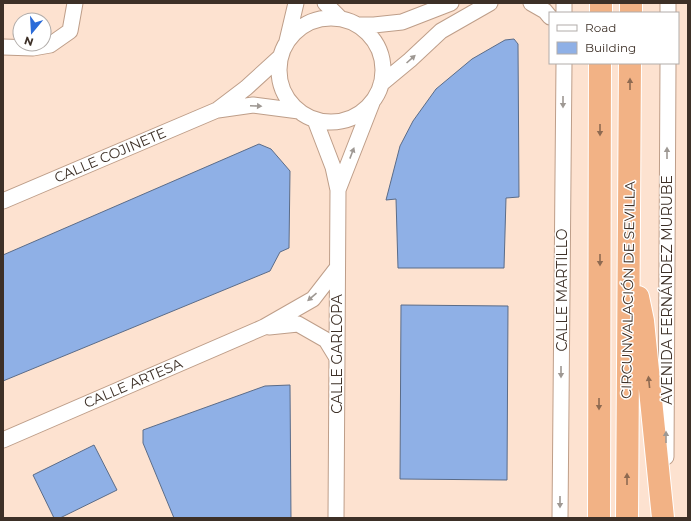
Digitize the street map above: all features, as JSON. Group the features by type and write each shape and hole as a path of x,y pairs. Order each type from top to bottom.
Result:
{"highway":[{"name":"CIRCUNVALACIÓN DE SEVILLA","path":"599,518 600,64"},
{"name":"CIRCUNVALACIÓN DE SEVILLA","path":"627,518 630,64"},
{"path":"629,249 643,321 664,518"}],"street":[{"path":"3,47 33,48 50,44 70,31 75,3"},
{"path":"296,3 287,41 280,57 279,75 284,93 299,111 315,120 333,122 344,120 360,112 373,100 381,84 383,66 380,53 371,37 358,25"},
{"path":"325,3 341,19"},
{"path":"287,41 305,24 322,18 341,19 358,25 402,22 451,3"},
{"path":"381,84 410,60 441,31 490,3"},
{"path":"531,3 546,11 549,16"},
{"name":"CALLE COJINETE","path":"3,201 217,110 246,88 280,57"},
{"name":"CALLE MARTILLO","path":"560,518 564,64"},
{"name":"AVENIDA FERNÁNDEZ MURUBE","path":"664,518 668,64"},
{"name":"CALLE GARLOPA","path":"338,190 373,100"},
{"name":"CALLE COJINETE","path":"217,110 253,105 299,111"},
{"name":"CALLE GARLOPA","path":"315,120 333,167 338,190 336,518"},
{"name":"CALLE ARTESA","path":"3,440 264,327 312,299 338,268"},
{"name":"CALLE ARTESA","path":"264,327 298,324 326,340 337,359"}],"building":[{"path":"514,39 518,44 519,197 506,198 504,268 398,268 396,199 386,200 400,146 413,121 436,89 472,59 505,40"},
{"path":"259,144 271,149 290,171 289,248 280,252 270,271 3,381 3,255"},
{"path":"401,305 508,306 507,480 400,479"},
{"path":"290,385 291,518 174,518 143,443 143,430 265,386"},
{"path":"94,445 117,490 60,518 54,518 33,475"}]}
